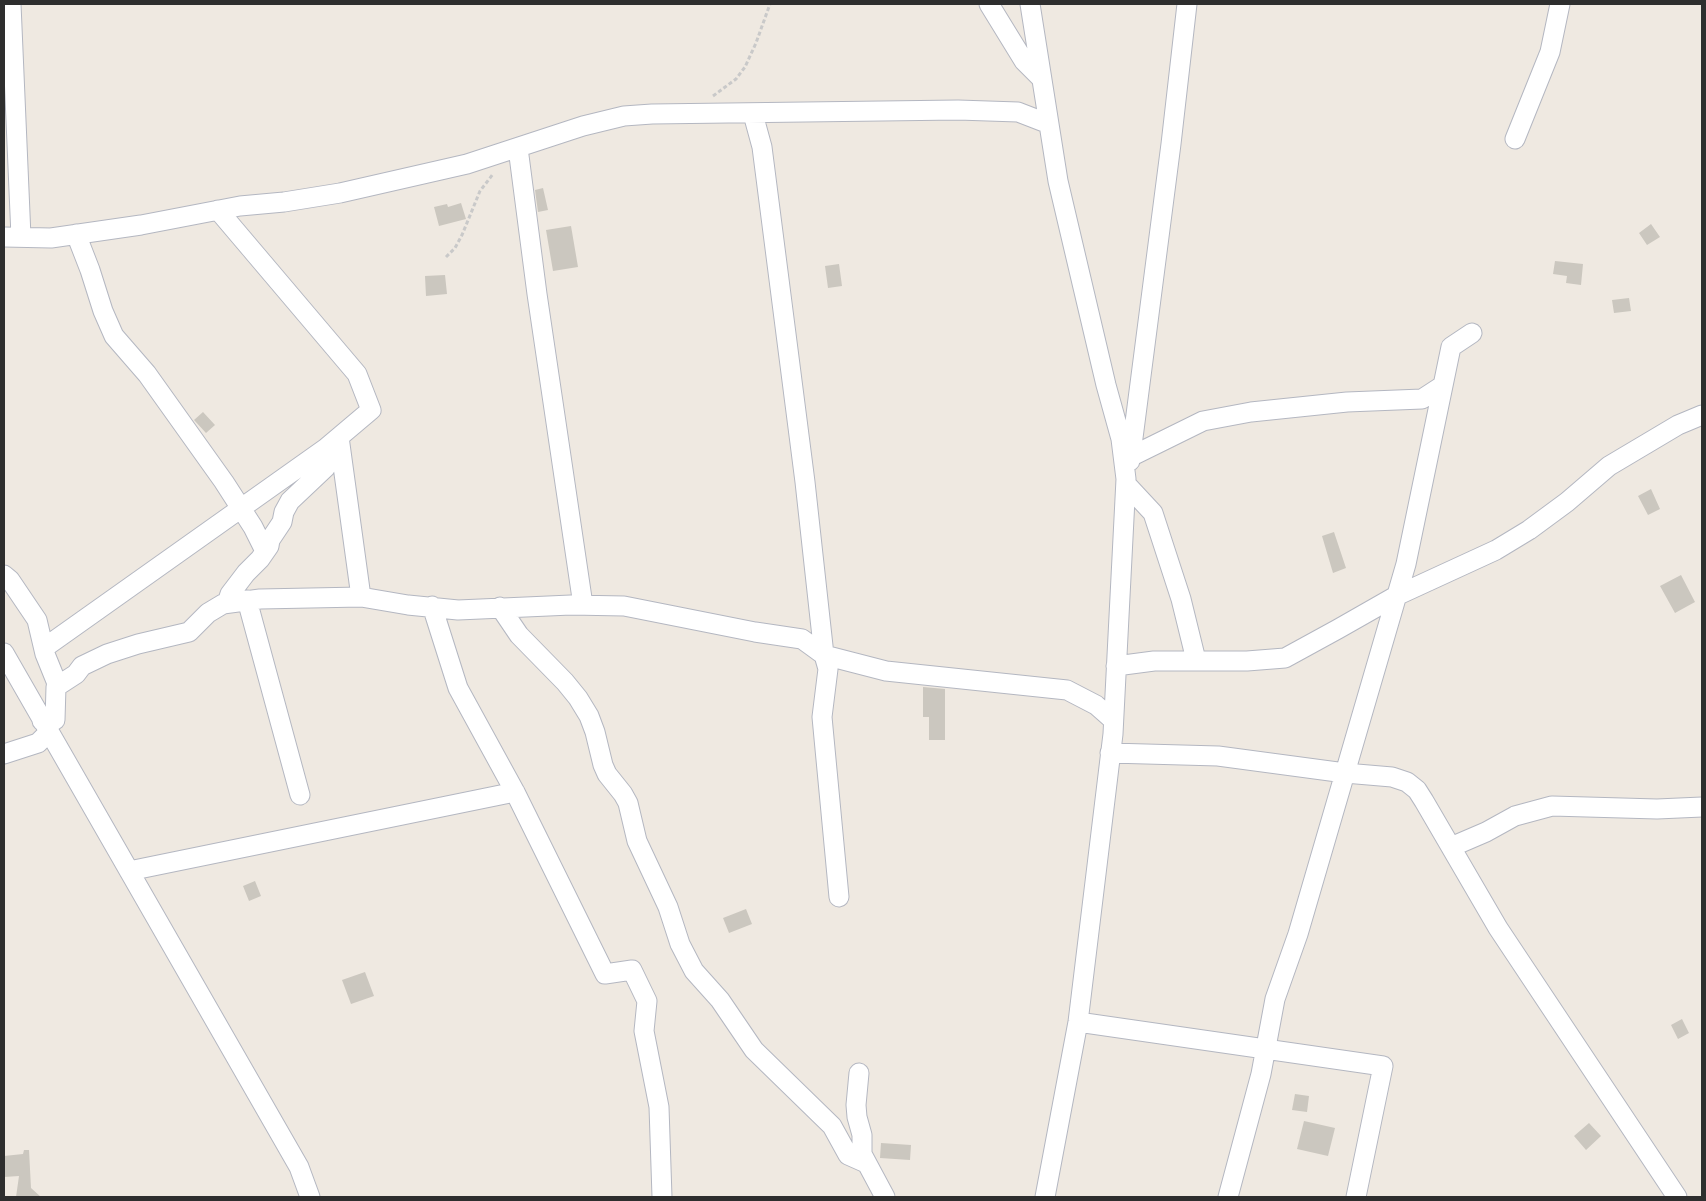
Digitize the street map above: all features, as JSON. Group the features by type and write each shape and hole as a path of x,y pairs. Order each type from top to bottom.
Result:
{"street":[{"path":"11,4 12,237 51,238 141,225 218,210 340,193 466,164 591,123 624,116 958,110 1018,112 1049,124"},
{"path":"989,4 1024,61 1042,79"},
{"path":"1030,4 1058,181 1127,470 1153,514 1181,599 1196,660"},
{"path":"1045,1197 1078,1022 1113,720 1127,470 1169,163 1187,4"},
{"path":"1515,139 1550,52 1560,4"},
{"path":"753,114 762,147 805,482 824,655 828,669 822,718 839,898"},
{"path":"518,148 536,294 583,605"},
{"path":"44,648 333,442 371,410 357,374 218,210"},
{"path":"76,234 103,311 114,336 148,374 241,508 265,552"},
{"path":"1228,1197 1261,1074 1275,999 1298,934 1406,564 1451,347 1472,333"},
{"path":"1127,470 1203,421 1251,412 1347,402 1422,399 1442,386"},
{"path":"1116,666 1196,660 1246,661 1285,658 1396,596 1496,550 1529,530 1567,502 1609,466 1678,425 1702,415"},
{"path":"227,603 230,594 270,546 270,540 282,522 284,512 290,501 326,467 328,454 333,442"},
{"path":"333,442 361,597"},
{"path":"4,575 15,587 36,620 58,686"},
{"path":"4,754 38,743 46,727 55,720 55,695 58,686 93,660 138,644 189,632 208,613 223,604 247,600 308,597 361,597 408,605 458,610 583,605 624,606 754,632 802,639 824,655 886,671 1067,690 1096,705 1113,720"},
{"path":"247,600 300,795"},
{"path":"432,606 458,688 514,792 605,974 632,970 647,1001 644,1031 659,1107 662,1197"},
{"path":"500,607 519,636 565,682 589,716 603,765 628,803 639,846 668,907 680,944 694,972 720,1000 754,1050 832,1126 848,1155 866,1163"},
{"path":"4,653 299,1166 310,1197"},
{"path":"1110,753 1218,756 1345,773 1392,777 1408,782 1417,790 1424,801 1498,928 1677,1197"},
{"path":"129,871 514,792"},
{"path":"1451,847 1486,832 1515,816 1552,806 1657,809 1702,807"},
{"path":"1078,1022 1382,1066 1356,1197"},
{"path":"859,1073 856,1105 862,1134 862,1154 885,1197"}],"path":[{"path":"706,98 725,88 736,79 745,67 770,4"},
{"path":"446,258 455,248 462,235 480,191 496,171"}],"building":[{"path":"543,188 548,210 538,212 535,190"},
{"path":"461,203 466,219 439,226 434,207 447,204 448,207"},
{"path":"1651,224 1660,237 1647,245 1639,233"},
{"path":"571,226 578,267 553,271 546,230"},
{"path":"1555,261 1583,264 1581,285 1566,283 1567,276 1553,274"},
{"path":"839,264 842,286 828,288 825,266"},
{"path":"445,275 447,294 426,296 425,276"},
{"path":"1629,298 1631,311 1614,313 1612,300"},
{"path":"203,412 215,425 206,433 194,420"},
{"path":"1651,489 1660,509 1648,515 1638,496"},
{"path":"1334,532 1346,568 1333,573 1322,536"},
{"path":"1681,575 1695,602 1675,613 1660,586"},
{"path":"923,687 945,689 945,740 929,740 929,717 923,717"},
{"path":"255,881 261,896 249,901 243,886"},
{"path":"746,909 752,924 729,933 723,918"},
{"path":"365,972 374,996 351,1004 342,980"},
{"path":"1682,1019 1689,1033 1678,1039 1671,1025"},
{"path":"1295,1094 1309,1096 1307,1112 1292,1110"},
{"path":"1304,1121 1335,1128 1328,1156 1297,1149"},
{"path":"1589,1123 1601,1136 1586,1150 1574,1136"},
{"path":"881,1143 911,1145 910,1160 880,1158"},
{"path":"24,1150 29,1150 31,1188 41,1197 16,1197 19,1176 4,1177 4,1156 23,1154"}]}
